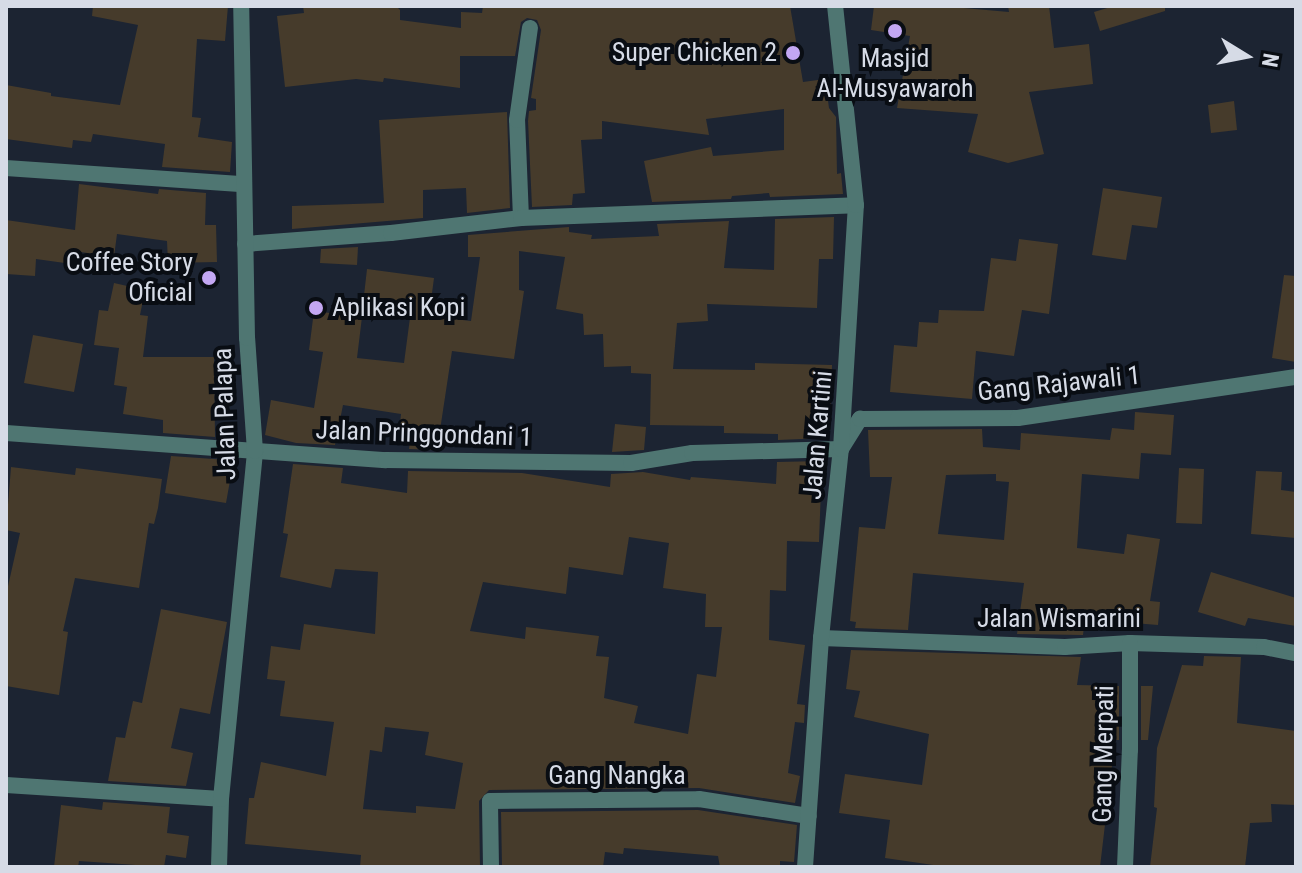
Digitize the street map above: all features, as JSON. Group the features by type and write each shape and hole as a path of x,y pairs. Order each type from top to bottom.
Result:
{"street":[{"name":"Jalan Palapa","path":"219,867 221,799 255,451 243,184 241,6"},
{"name":"Jalan Kartini","path":"805,867 821,638 841,449 856,205 835,6"},
{"path":"521,218 517,120 530,28"},
{"path":"6,168 243,184"},
{"path":"245,244 391,233 521,218 856,205"},
{"name":"Gang Rajawali 1","path":"841,449 860,419 1018,418 1296,377"},
{"name":"Jalan Pringgondani 1","path":"6,436 386,460 631,463 692,453 841,449"},
{"name":"Jalan Wismarini","path":"821,638 1065,647 1130,643 1264,647 1296,653"},
{"name":"Gang Merpati","path":"1125,867 1130,643"},
{"path":"6,785 221,799"},
{"name":"Gang Nangka","path":"491,867 490,801 699,799 809,816"}],"building":[{"path":"93,6 228,6 225,41 197,39 192,117 201,118 198,137 232,142 230,172 162,167 165,144 93,134 91,142 73,140 72,148 6,139 6,85 51,93 51,96 120,105 138,25 92,16"},
{"path":"303,6 396,6 400,10 400,20 461,28 461,12 482,13 483,6 790,6 803,82 825,79 829,108 836,117 837,174 841,173 843,194 770,197 769,193 732,196 731,199 652,202 644,161 711,147 713,156 784,150 784,109 706,119 709,135 602,121 602,139 581,140 585,193 573,194 572,205 532,207 528,121 529,111 536,110 536,99 531,98 541,30 537,20 527,18 521,22 515,56 460,56 460,88 384,78 383,82 356,79 285,87 277,16 304,13"},
{"path":"874,6 941,6 1009,12 1008,6 1049,6 1054,48 1089,44 1093,84 1029,92 1044,154 1008,163 968,152 978,114 897,108 910,36 871,30"},
{"path":"1114,6 1165,6 1165,11 1100,31 1094,12"},
{"path":"1234,101 1237,130 1211,133 1208,105"},
{"path":"507,112 510,208 467,213 466,188 423,190 423,218 292,229 292,206 384,203 379,120"},
{"path":"79,184 158,194 159,189 206,193 205,225 216,225 217,262 168,263 167,241 117,234 114,257 74,251 72,264 36,259 35,276 6,274 6,220 75,230"},
{"path":"1103,188 1162,197 1157,228 1132,225 1126,260 1092,255"},
{"path":"834,217 833,259 819,259 817,308 707,304 708,321 677,323 673,369 755,370 755,363 832,365 831,403 825,438 778,440 778,434 724,433 724,426 650,425 651,374 631,373 631,366 604,367 603,334 584,335 583,314 556,309 565,257 519,251 519,290 524,291 514,359 452,351 437,450 409,449 410,442 398,441 401,414 343,405 335,445 296,443 265,435 271,400 314,408 323,352 309,350 314,311 362,317 357,358 404,363 411,310 363,304 367,269 434,278 429,316 471,321 480,257 468,257 468,235 569,227 569,232 592,235 591,239 659,236 657,224 729,221 724,268 774,270 775,219"},
{"path":"1019,239 1058,244 1049,314 1022,310 1014,356 976,351 972,399 890,392 894,345 917,347 919,322 938,323 939,310 984,311 991,258 1016,261"},
{"path":"358,247 357,265 320,263 321,249"},
{"path":"1284,275 1296,276 1296,362 1272,358"},
{"path":"114,283 145,290 140,315 148,316 143,357 214,357 215,437 163,433 163,420 123,414 127,387 114,385 119,348 94,345 99,310 108,311"},
{"path":"33,335 83,344 74,392 24,383"},
{"path":"1135,412 1174,415 1171,455 1141,453 1139,479 1082,474 1077,548 1124,554 1127,534 1160,539 1150,601 1160,602 1158,625 1085,619 1083,635 1017,634 1024,583 913,573 908,630 855,628 856,622 850,621 859,527 885,529 892,477 870,477 868,430 982,429 983,447 1020,450 1021,433 1110,440 1112,428 1134,430","holes":["996,474 996,481 1009,482 1004,540 938,534 946,475"]},
{"path":"615,424 646,427 644,450 612,452"},
{"path":"171,456 228,460 225,474 231,475 226,503 165,493"},
{"path":"822,461 819,542 787,541 786,591 770,590 769,640 805,645 797,704 805,705 804,723 795,722 788,773 800,776 795,803 699,788 489,790 479,801 480,867 360,867 361,855 245,844 249,798 254,798 261,762 326,776 334,722 280,716 285,681 267,679 271,646 300,650 304,624 375,634 378,572 335,569 331,588 280,577 288,534 283,533 293,464 343,468 341,483 407,493 408,471 522,473 610,487 611,474 643,472 690,480 691,477 776,484 777,462","holes":["629,537 669,543 663,588 706,594 705,627 722,627 716,677 697,674 688,734 634,723 638,706 604,698 609,657 596,656 599,636 526,627 525,639 470,631 483,582 566,594 569,567 623,575","385,727 429,732 425,755 463,763 455,809 416,806 416,813 363,809 370,750 382,752"]},
{"path":"11,467 75,475 76,468 162,479 154,524 149,523 139,588 75,578 63,631 68,632 59,695 6,686 6,595 20,533 6,530"},
{"path":"1179,468 1204,469 1202,524 1176,523"},
{"path":"1256,471 1282,472 1281,490 1296,492 1296,538 1251,534"},
{"path":"1211,572 1296,598 1296,626 1248,618 1245,626 1198,612"},
{"path":"161,609 227,622 210,714 180,708 171,748 193,753 186,786 108,781 116,737 125,738 133,701 142,703"},
{"path":"851,650 1081,657 1077,685 1119,686 1119,740 1115,740 1100,867 947,867 885,858 890,820 839,813 845,774 922,785 929,734 854,717 860,691 846,689"},
{"path":"1204,656 1241,657 1237,723 1296,731 1296,805 1271,804 1272,822 1250,823 1245,867 1150,867 1157,808 1154,807 1157,748 1182,665 1203,666"},
{"path":"1141,686 1153,686 1148,740 1141,740"},
{"path":"103,802 170,807 167,833 189,836 186,858 166,855 164,867 79,861 78,867 54,867 61,805 102,810"},
{"path":"698,810 797,825 794,862 780,861 780,867 720,867 718,856 624,848 623,854 605,852 603,867 502,867 501,812"}],"place":[{"name":"Masjid Al-Musyawaroh","path":"895,31"},
{"name":"Super Chicken 2","path":"793,53"},
{"name":"Coffee Story Oficial","path":"209,278"},
{"name":"Aplikasi Kopi","path":"316,308"}]}
